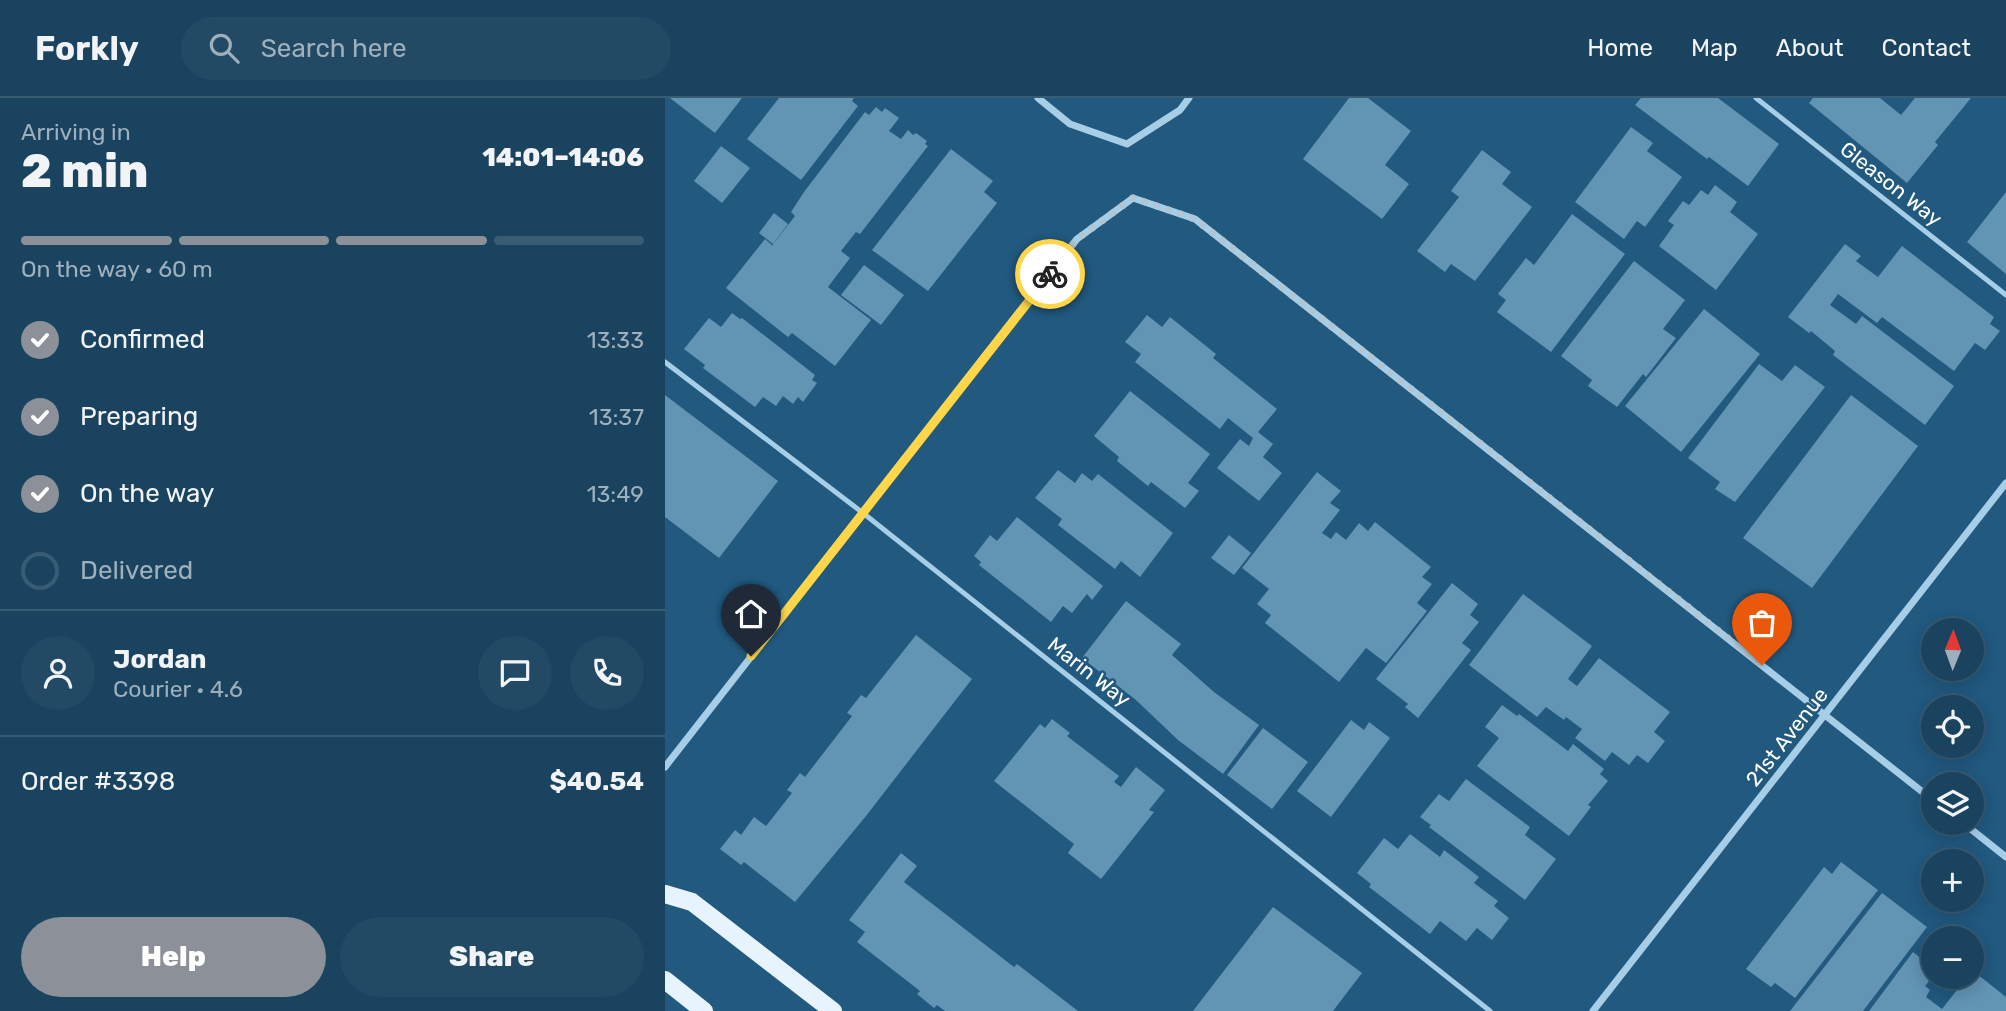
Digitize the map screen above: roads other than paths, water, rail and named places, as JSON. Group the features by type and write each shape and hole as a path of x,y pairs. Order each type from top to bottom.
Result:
{"main road":[{"path":"665,894 692,902 834,1011"},
{"path":"665,980 704,1011"}],"street":[{"path":"1038,98 1070,124 1127,144 1180,110 1189,98"},
{"path":"665,766 1077,239 1133,198 1195,219 1921,791"},
{"name":"21st Avenue","path":"1593,1011 2006,484"},
{"path":"1978,835 2006,857"}],"lane":[{"name":"Gleason Way","path":"1756,98 2006,295"},
{"name":"Marin Way","path":"665,362 863,513 1490,1011"}]}
